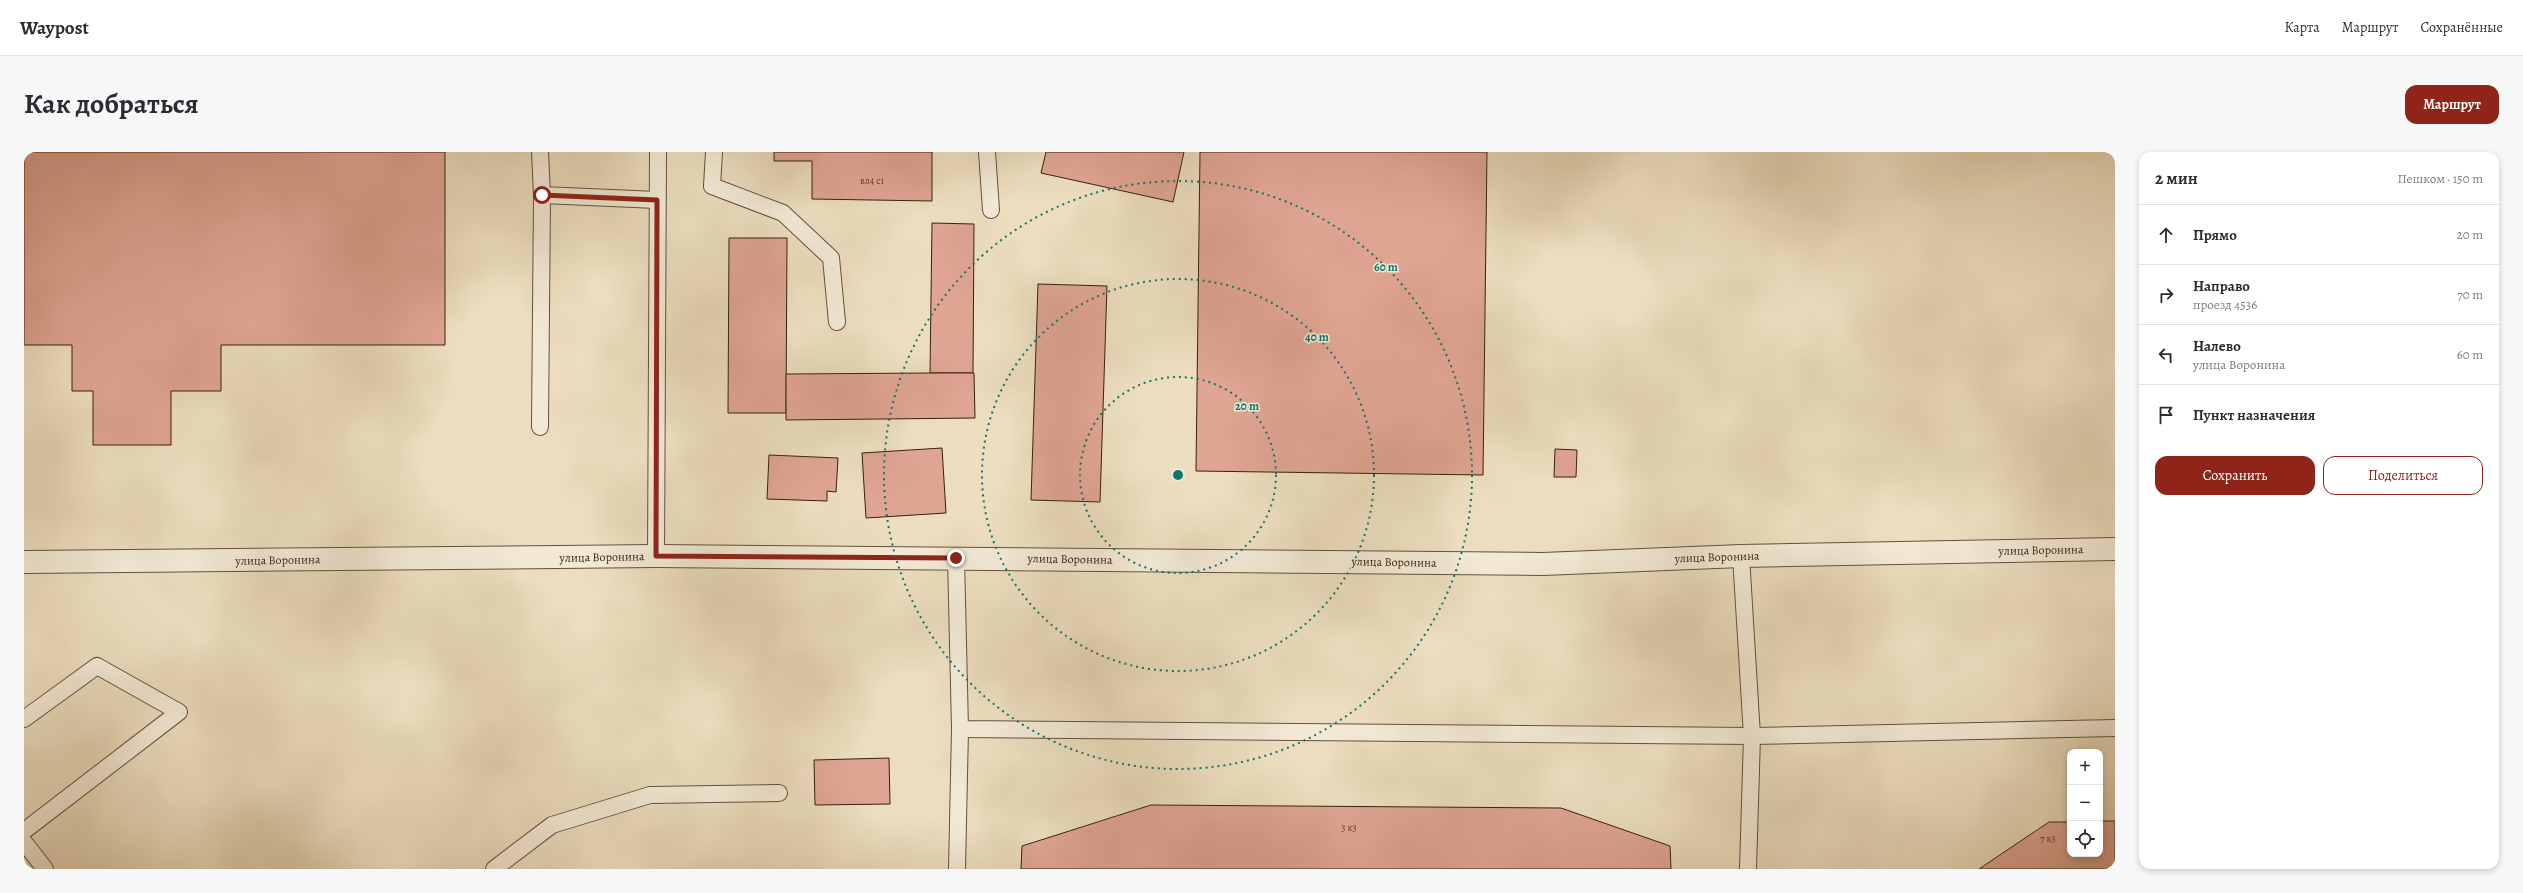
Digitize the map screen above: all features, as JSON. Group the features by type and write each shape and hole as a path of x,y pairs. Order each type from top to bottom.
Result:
{"street":[{"name":"улица Воронина","path":"24,562 656,556 1544,564 1740,556 2115,549"}],"lane":[{"path":"540,152 542,195 540,427"},
{"path":"656,556 658,152"},
{"path":"714,152 712,186 783,213 831,258 837,322"},
{"path":"987,152 991,210"},
{"path":"542,195 657,200"},
{"path":"1740,556 1752,736 1748,869"},
{"path":"956,558 960,729 957,869"},
{"path":"24,719 97,666 179,712 24,831"},
{"path":"960,729 1752,736 2115,728"},
{"path":"494,869 552,825 650,795 779,793"},
{"path":"24,842 45,869"}],"building":[{"path":"24,152 445,152 445,345 221,345 221,391 171,391 171,445 93,445 93,391 72,391 72,345 24,345"},
{"path":"774,152 932,152 932,201 812,199 812,161 774,161"},
{"path":"1046,152 1184,152 1173,202 1041,173"},
{"path":"1200,152 1487,152 1483,475 1196,471"},
{"path":"932,223 974,224 973,373 930,373"},
{"path":"729,238 787,238 786,413 728,413"},
{"path":"1038,284 1107,286 1100,502 1031,500"},
{"path":"974,373 975,418 786,420 786,374"},
{"path":"942,448 946,513 866,518 862,453"},
{"path":"1555,449 1577,450 1576,477 1554,477"},
{"path":"769,455 838,458 836,492 827,491 827,501 767,499"},
{"path":"889,758 890,804 815,805 814,760"},
{"path":"1151,805 1561,808 1670,846 1671,869 1021,869 1022,846"},
{"path":"2103,821 2115,821 2115,869 1979,869 2049,822 2067,822 2067,857 2103,857"}],"route":[{"path":"542,195 657,200 656,556 956,558"}]}
